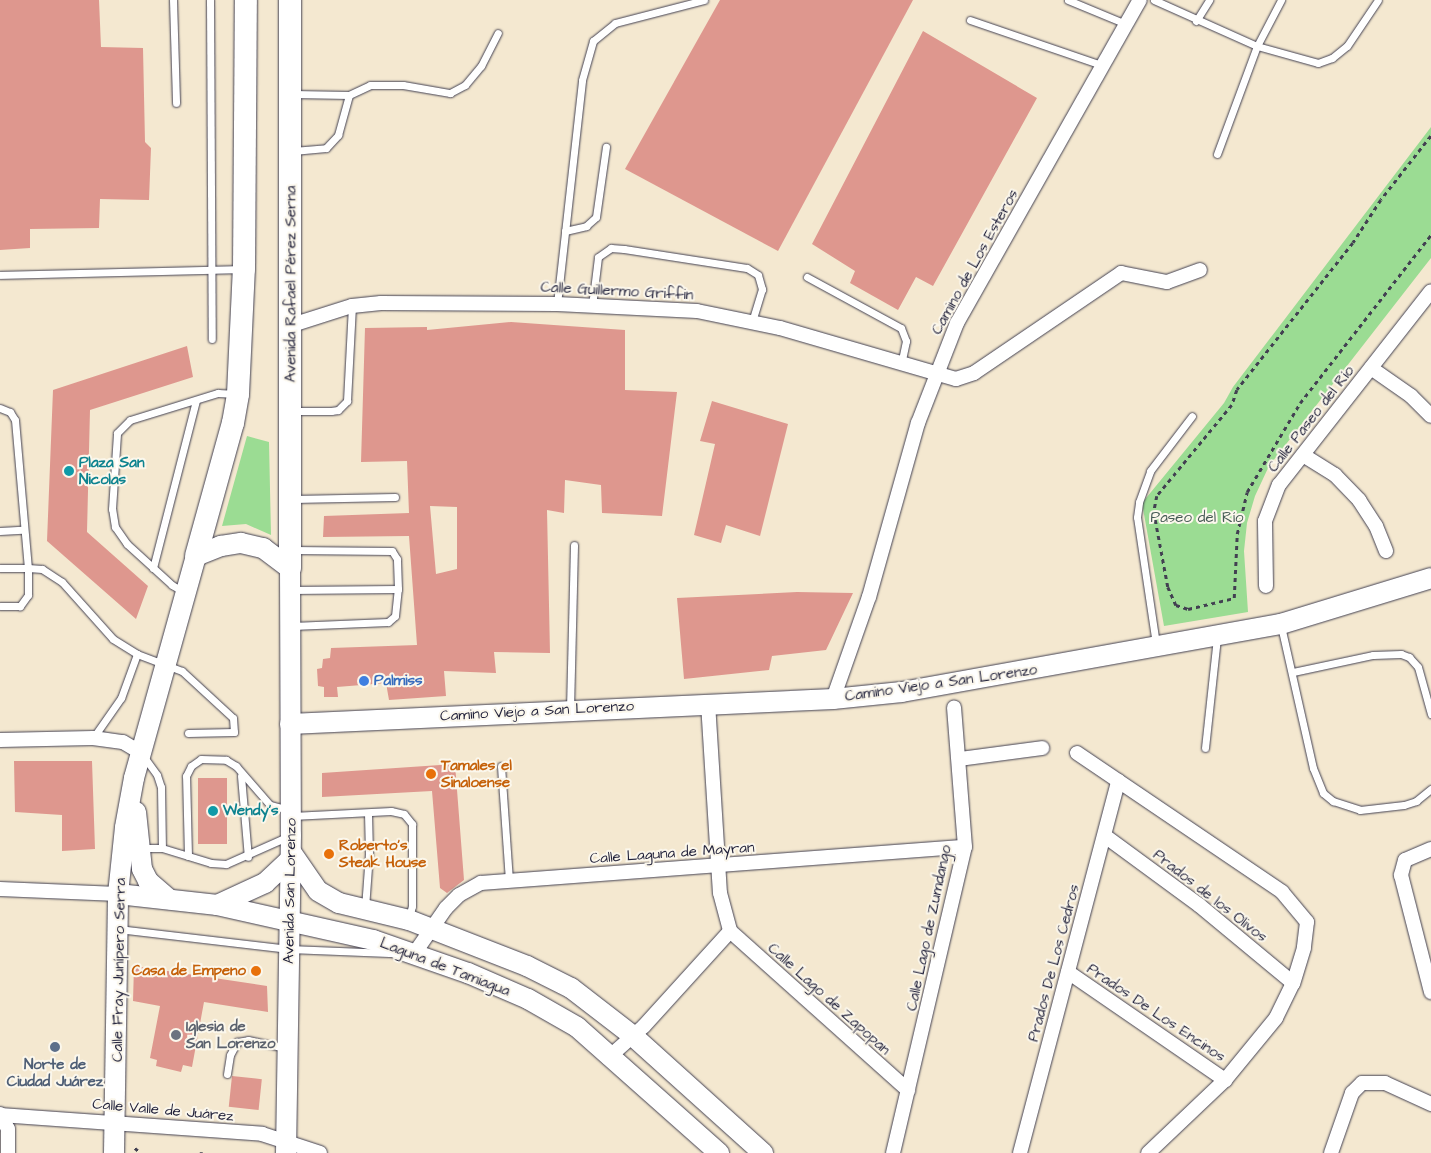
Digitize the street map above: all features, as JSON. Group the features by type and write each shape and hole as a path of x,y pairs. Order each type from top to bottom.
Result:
{"main road":[{"path":"196,556 233,424 238,394 244,268 246,0"},
{"name":"Avenida Rafael Pérez Serna","path":"290,0 292,325 290,559"},
{"path":"196,556 221,546 252,544 290,559"},
{"name":"Calle Fray Junípero Serra","path":"114,1153 116,1121 118,894 125,826 134,778 164,663 196,556"},
{"name":"Avenida San Lorenzo","path":"286,1147 291,835 290,724 292,626 290,559"},
{"name":"Camino Viejo a San Lorenzo","path":"290,724 570,709 833,699 977,681 1281,624 1431,578"},
{"path":"134,778 138,848 148,881 169,898"},
{"path":"217,905 266,883 291,835"},
{"name":"Laguna de Tamiagua","path":"291,835 318,891 339,903 409,920 527,966 571,988 633,1036 763,1153"},
{"name":"Laguna de Tamiagua","path":"118,894 169,898 217,905 289,921 373,940 468,973 556,1013 577,1027 608,1058 719,1153"}],"street":[{"name":"Camino de Los Esteros","path":"833,699 868,597 918,423 957,323 1105,66 1140,0"},
{"name":"Calle Guillermo Griffin","path":"292,325 352,306 422,302 557,304 697,311 752,321 936,375 956,379 974,373 1120,273 1167,282 1200,270"},
{"name":"Calle Paseo del Río","path":"1266,586 1265,521 1279,485 1431,291"},
{"path":"1371,368 1411,396 1431,416"},
{"path":"1303,455 1335,476 1359,500 1376,526 1386,551"},
{"path":"608,1058 633,1036 730,931 720,893 708,703"},
{"name":"Calle Lago de Zumdango","path":"893,1153 965,847 960,759 954,707"},
{"path":"0,740 93,738 123,742 141,753"},
{"path":"960,759 1042,748"},
{"path":"1078,754 1295,904 1302,913 1307,928 1293,983 1276,1018 1226,1080 1148,1153"},
{"name":"Prados De Los Cedros","path":"1020,1153 1118,781"},
{"name":"Prados de los Olivos","path":"1104,836 1199,905 1293,983"},
{"name":"Calle Laguna de Mayran","path":"414,954 430,929 459,895 470,887 509,880 965,847"},
{"path":"1431,849 1405,860 1401,875 1431,992"},
{"path":"0,889 118,894"},
{"name":"Calle Lago de Zapopan","path":"730,931 908,1090"},
{"name":"Prados De Los Encinos","path":"1068,972 1226,1080"},
{"path":"1331,1153 1356,1088 1368,1081 1384,1083 1431,1103"},
{"path":"0,1114 8,1129 8,1153"},
{"name":"Calle Valle de Juárez","path":"0,1114 116,1121 262,1134 286,1147 320,1153"}],"lane":[{"path":"173,0 176,102"},
{"path":"210,0 212,339"},
{"path":"557,304 582,80 593,41 615,23 704,0"},
{"path":"1069,0 1126,24"},
{"path":"1154,0 1196,21 1257,46 1318,63 1332,58 1347,46 1378,0"},
{"path":"1196,21 1209,0"},
{"path":"1217,154 1257,46 1281,0"},
{"path":"970,20 1105,66"},
{"path":"290,94 349,94 370,85 403,85 450,93 465,85 481,66 498,33"},
{"path":"290,152 326,148 338,135 349,94"},
{"path":"565,231 586,226 596,217 606,147"},
{"path":"592,306 598,257 611,248 624,249 747,268 758,275 762,289 752,321"},
{"path":"0,275 244,268"},
{"path":"807,277 901,328 906,341 901,365"},
{"path":"291,410 338,410 347,401 352,306"},
{"path":"185,592 153,568 120,535 113,519 117,434 130,420 218,394 238,394"},
{"path":"153,568 196,401"},
{"path":"0,408 10,412 15,420 22,530 28,568 25,602 20,606 0,606"},
{"path":"1156,647 1137,516 1139,502 1150,471 1192,416"},
{"path":"290,499 395,497"},
{"path":"0,531 22,530"},
{"path":"570,709 574,545"},
{"path":"290,559 392,551 397,559 398,589 395,616 388,622 292,626"},
{"path":"0,568 42,569 62,582 113,639 137,654 182,671 233,718 234,732 188,733"},
{"path":"291,590 398,589"},
{"path":"1281,624 1313,768 1323,793 1333,801 1360,810 1416,802 1431,789"},
{"path":"1205,748 1217,637"},
{"path":"93,738 121,698 137,654"},
{"path":"1293,672 1373,655 1401,654 1409,657 1418,667 1431,714"},
{"path":"141,753 157,775 161,788 162,848"},
{"path":"188,856 186,776 191,766 201,759 216,758 236,766 241,776 270,805 291,835"},
{"path":"501,766 509,880"},
{"path":"241,776 248,857"},
{"path":"138,848 162,848 226,864 248,857 291,835 368,814 399,812 412,824 412,906 409,920"},
{"path":"364,910 370,854 368,814"},
{"path":"118,930 289,949 414,954"},
{"path":"227,1074 230,1055 237,1042 248,1040 289,1048"}],"path":[{"path":"1431,136 1381,200 1353,244 1237,390 1232,405 1157,496 1154,512 1168,587 1176,605 1188,609 1229,602 1234,598 1237,534 1247,492 1300,403 1431,234"},
{"path":"135,1148 141,1153"}],"green space":[{"name":"Paseo del Río","path":"1431,127 1431,258 1269,466 1255,496 1247,523 1244,551 1248,612 1164,626 1142,503 1224,403 1233,387"},
{"path":"247,436 269,442 271,535 246,524 222,526"}],"building":[{"path":"0,0 99,0 101,47 143,48 145,142 151,148 149,200 100,199 99,228 30,229 30,248 0,250"},
{"path":"720,0 913,0 778,251 625,169"},
{"path":"923,31 1037,98 933,286 916,277 898,310 850,283 855,271 812,244"},
{"path":"511,322 625,330 625,390 677,392 662,516 602,513 601,485 565,480 564,513 547,510 550,653 494,652 496,673 444,671 446,696 389,700 386,683 337,687 338,697 324,697 324,687 318,686 317,669 322,668 323,659 330,658 331,648 417,645 409,536 323,537 324,516 409,513 407,461 361,462 365,328 427,327 427,330","holes":["430,506 457,507 457,569 436,574"]},
{"name":"Plaza San Nicolas","path":"187,346 193,377 90,410 87,532 148,586 136,619 47,541 53,390"},
{"path":"712,401 788,424 760,536 726,525 721,543 694,535 715,444 700,441"},
{"path":"797,592 853,593 826,650 772,656 769,670 684,679 677,598"},
{"path":"14,761 92,761 95,849 62,851 62,815 15,812"},
{"path":"455,764 464,880 447,893 440,888 432,791 322,797 322,773"},
{"name":"Wendy's","path":"198,778 227,778 227,844 198,844"},
{"name":"Iglesia de San Lorenzo","path":"134,966 267,986 268,1012 204,1002 192,1067 183,1065 181,1072 156,1066 157,1060 150,1058 160,1006 133,1001"},
{"path":"232,1076 262,1079 259,1110 229,1107"}],"place":[{"name":"Plaza San Nicolas","path":"69,471"},
{"name":"Palmiss","path":"364,681"},
{"name":"Tamales el Sinaloense","path":"431,774"},
{"name":"Wendy's","path":"213,811"},
{"name":"Roberto's Steak House","path":"329,854"},
{"name":"Casa de Empeno","path":"256,971"},
{"name":"Iglesia de San Lorenzo","path":"176,1035"},
{"name":"Norte de Ciudad Juárez","path":"55,1047"}]}
